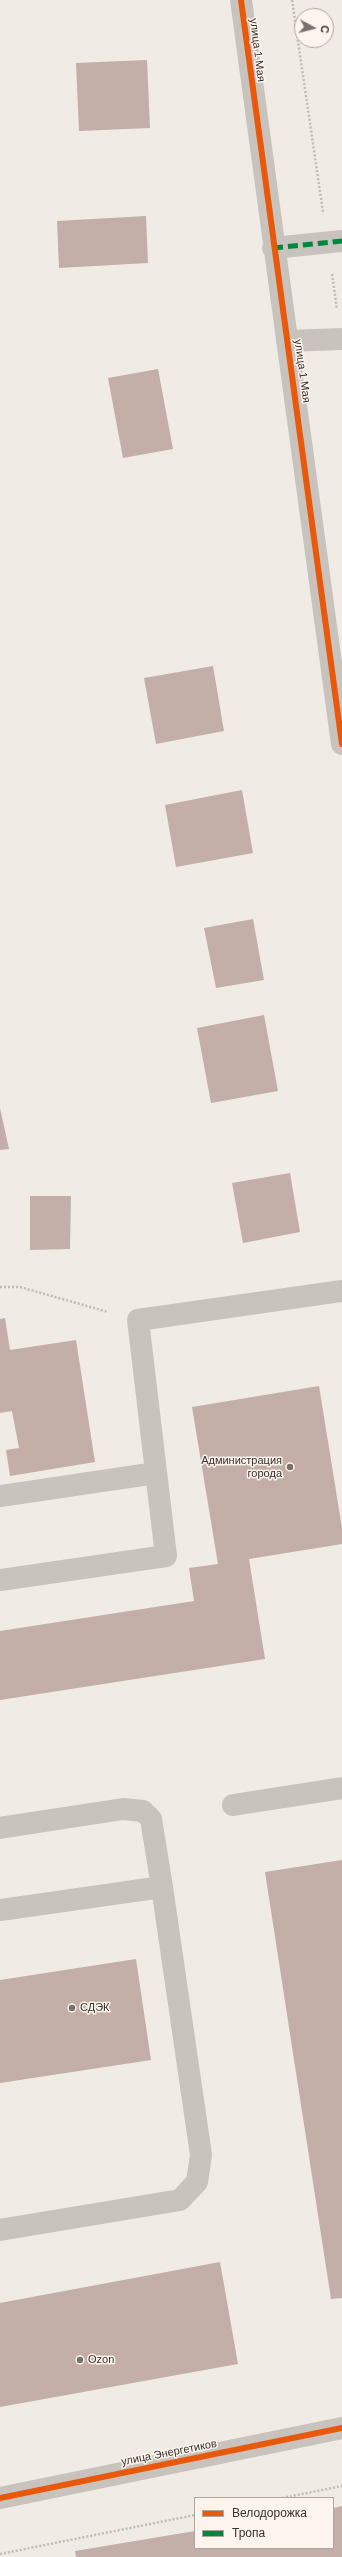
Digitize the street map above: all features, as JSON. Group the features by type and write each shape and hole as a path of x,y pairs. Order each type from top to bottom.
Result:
{"street":[{"name":"улица 1 Мая","path":"241,0 273,248 288,341 342,744"},
{"path":"273,248 335,242"},
{"path":"288,341 342,339"},
{"path":"0,1580 166,1556 138,1320 342,1291"},
{"path":"0,1496 156,1473"},
{"path":"233,1805 342,1788"},
{"path":"0,1828 123,1809 142,1811 151,1819 201,2155 197,2182 180,2200 0,2230"},
{"path":"0,1910 162,1887"},
{"name":"улица Энергетиков","path":"0,2498 342,2428"}],"path":[{"path":"292,0 335,242 342,339"},
{"path":"0,1287 20,1287 138,1320"},
{"path":"287,2497 342,2486"},
{"path":"0,2554 194,2515"}],"building":[{"path":"147,60 150,128 79,131 76,63"},
{"path":"146,216 148,263 59,268 57,221"},
{"path":"158,369 173,449 123,458 108,378"},
{"path":"213,666 224,731 156,744 144,678"},
{"path":"242,790 253,853 176,867 165,805"},
{"path":"253,919 264,980 216,988 204,928"},
{"path":"264,1015 278,1091 211,1103 197,1028"},
{"path":"0,1108 9,1149 0,1150"},
{"path":"290,1173 300,1232 243,1243 232,1183"},
{"path":"30,1196 71,1196 70,1249 30,1250"},
{"path":"5,1318 10,1350 76,1340 95,1462 10,1476 6,1450 19,1448 12,1411 0,1413 0,1319"},
{"path":"319,1386 342,1528 342,1544 249,1559 265,1659 0,1700 0,1631 194,1601 189,1568 218,1564 192,1407"},
{"path":"342,1860 342,2298 331,2299 265,1872"},
{"path":"136,1959 151,2060 0,2083 0,1980"},
{"path":"220,2262 238,2364 0,2407 0,2303"},
{"path":"342,2506 342,2557 76,2557 75,2551 194,2531 194,2549 334,2549 334,2508"}],"marked path":[{"path":"273,248 342,241"}],"cycle path":[{"path":"241,0 342,744"},
{"path":"0,2498 342,2428"}],"place":[{"name":"Администрация города","path":"290,1467"},
{"name":"СДЭК","path":"72,2008"},
{"name":"Ozon","path":"80,2360"}]}
